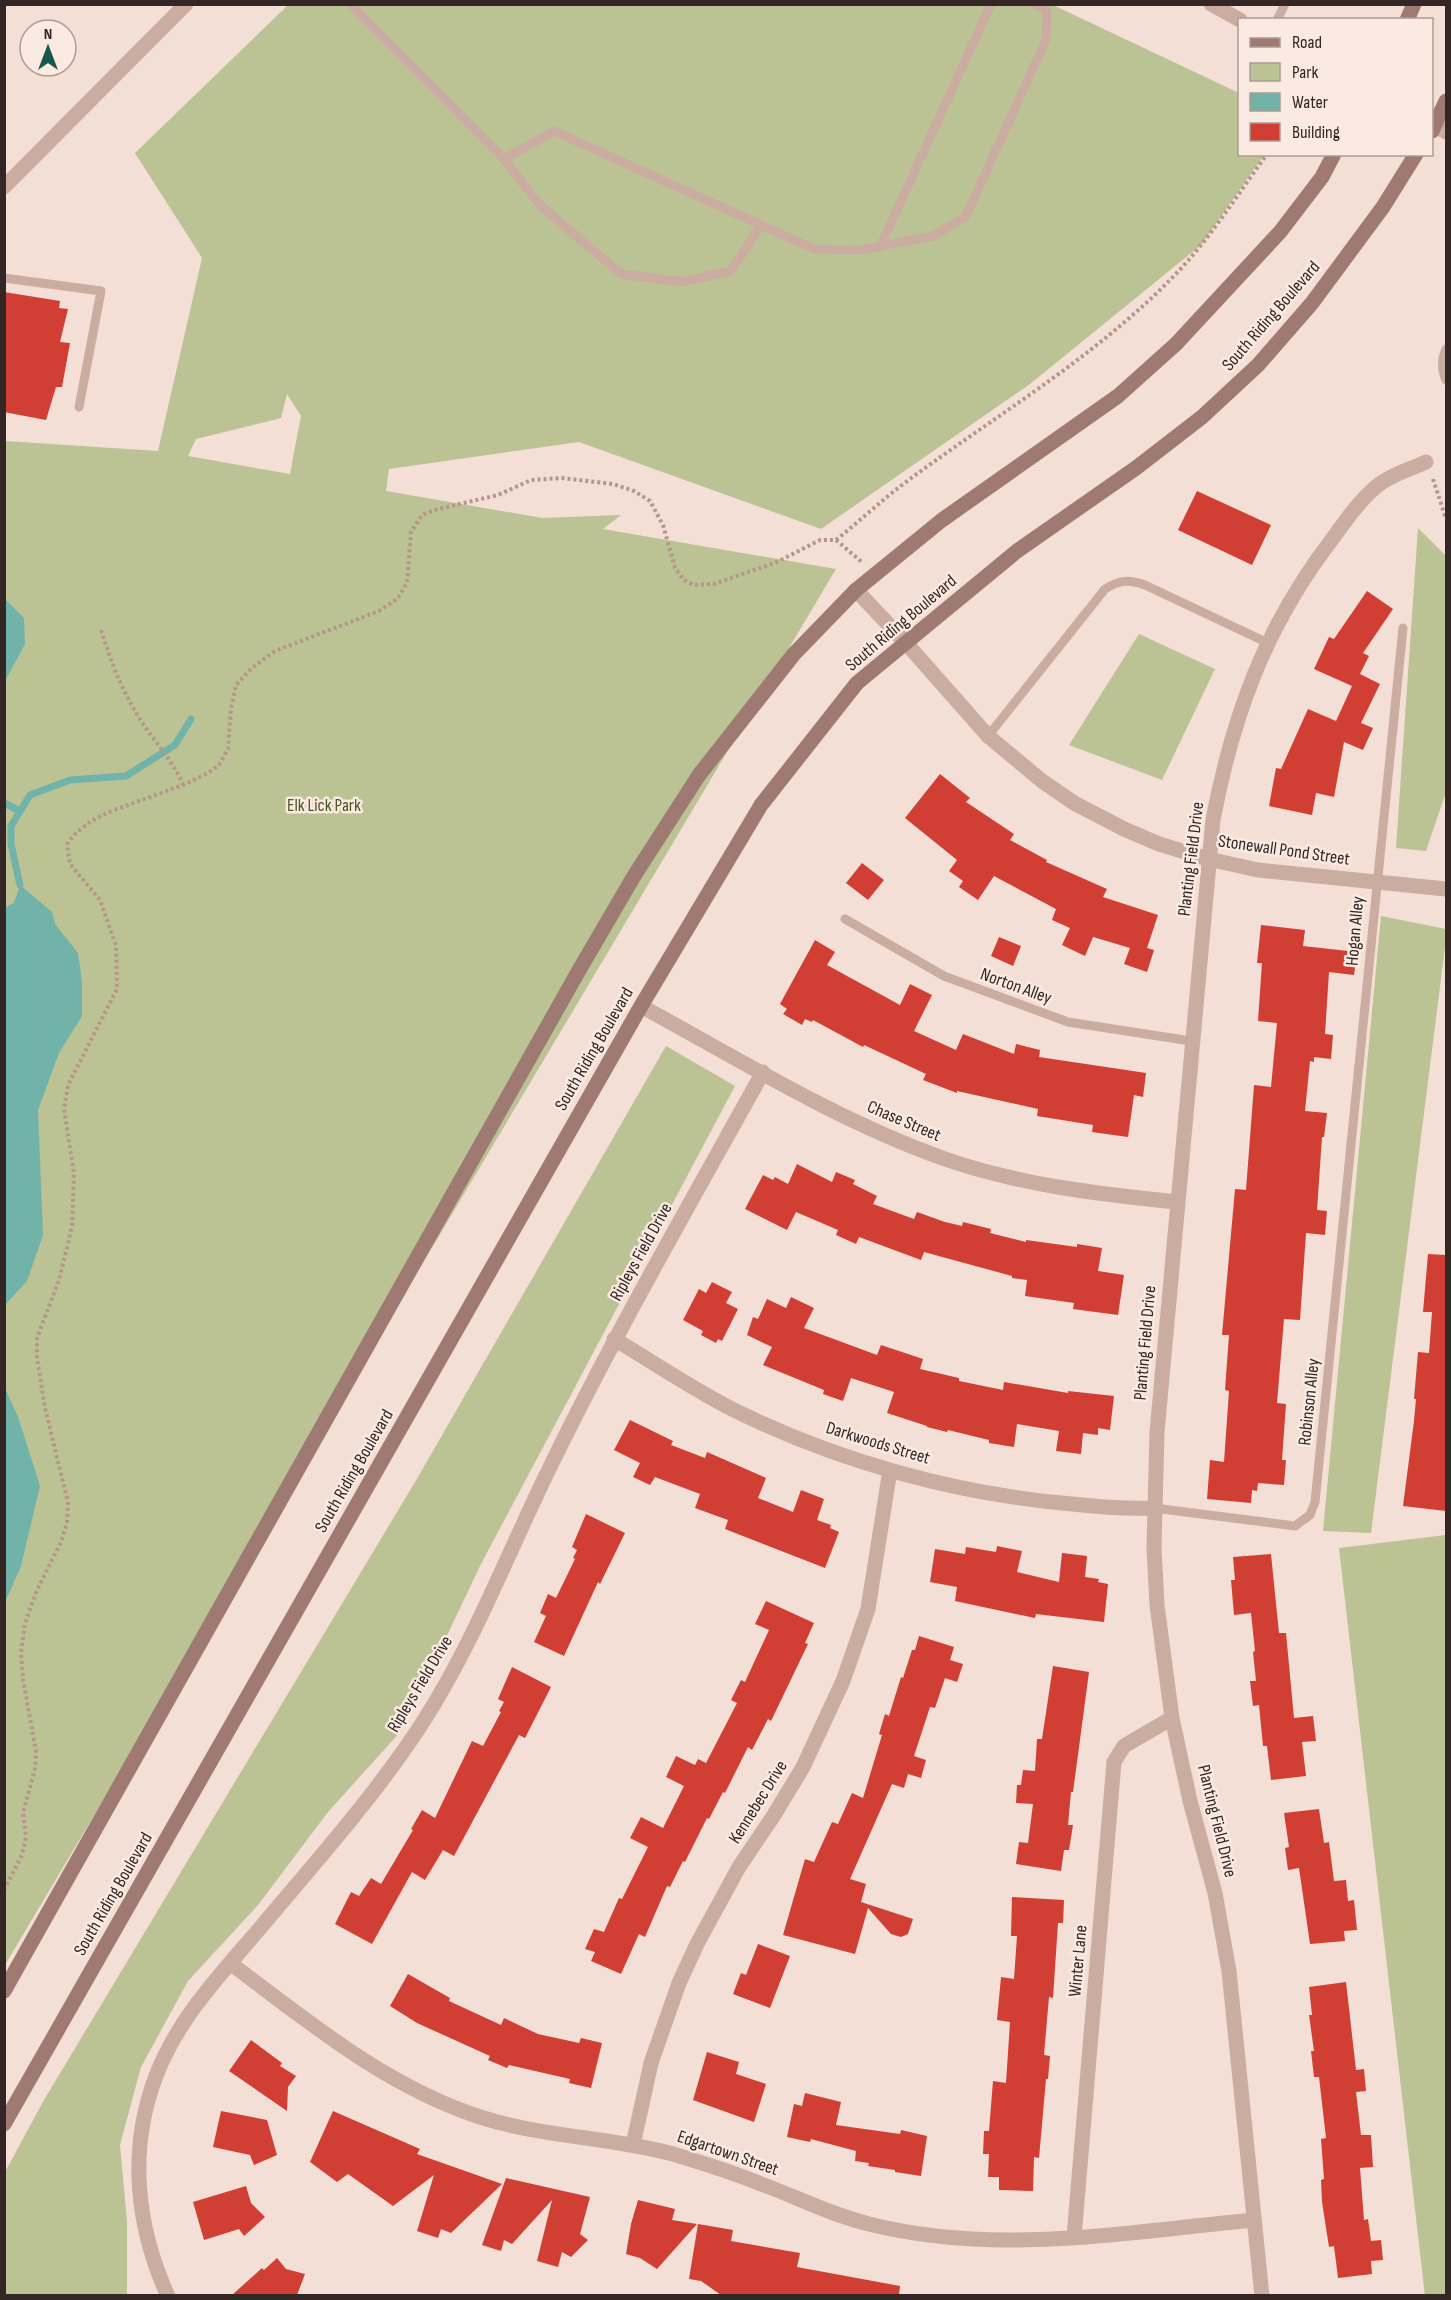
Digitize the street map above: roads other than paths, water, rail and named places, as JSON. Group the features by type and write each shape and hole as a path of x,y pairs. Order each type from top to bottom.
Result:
{"street":[{"path":"4,187 186,4"},
{"path":"1211,4 1238,19"},
{"path":"1408,18 1414,4"},
{"path":"1436,128 1446,101"},
{"path":"4,1991 634,876 699,775 794,654 856,590 942,520 1118,396 1176,344 1280,232 1322,177 1333,156"},
{"name":"South Riding Boulevard","path":"4,2124 641,1006 761,805 857,683 1017,551 1136,468 1202,417 1258,365 1312,303 1383,207 1415,156"},
{"name":"Planting Field Drive","path":"1262,2295 1229,1971 1215,1893 1190,1801 1172,1718 1157,1605 1154,1508 1156,1432 1208,859 1224,764 1240,710 1268,642 1317,558 1352,513 1378,485 1426,462"},
{"name":"Stonewall Pond Street","path":"856,590 906,642 988,736 1042,782 1074,802 1133,833 1159,844 1208,859 1258,870 1446,889"},
{"name":"Chase Street","path":"641,1006 842,1116 894,1140 947,1160 1002,1176 1057,1188 1177,1203"},
{"name":"Ripleys Field Drive","path":"168,2295 149,2247 140,2195 141,2137 154,2081 173,2037 189,2013 230,1963 360,1810 392,1767 443,1690 479,1623 550,1467 614,1339 764,1072"},
{"name":"Darkwoods Street","path":"614,1339 731,1408 800,1439 890,1470 960,1488 1035,1501 1129,1509 1154,1508"},
{"name":"Kennebec Drive","path":"633,2145 651,2063 679,1983 697,1944 739,1867 803,1767 843,1681 868,1609 890,1470"},
{"name":"Winter Lane","path":"1074,2237 1114,1762 1124,1746 1172,1718"},
{"name":"Edgartown Street","path":"230,1963 361,2060 427,2097 480,2117 517,2127 633,2145 706,2164 830,2212 903,2232 978,2241 1016,2241 1254,2220"}],"lane":[{"path":"350,4 504,159 540,205 621,274 682,282 731,271 761,225"},
{"path":"880,247 991,4"},
{"path":"504,159 554,131 814,249 860,250 933,236 966,216 1046,40 1047,11 1035,4"},
{"path":"1279,18 1285,4"},
{"path":"4,278 101,291 79,407"},
{"path":"1446,351 1442,364 1446,380"},
{"path":"988,736 1105,589 1118,582 1130,580 1145,585 1268,642"},
{"name":"Hogan Alley","path":"1353,1131 1403,628"},
{"name":"Norton Alley","path":"845,919 944,976 1068,1023 1191,1041"},
{"name":"Robinson Alley","path":"1154,1508 1295,1526 1310,1515 1316,1502 1353,1131"}],"water":[{"path":"5,599 24,618 25,644 5,681"},
{"path":"20,885 52,912 55,924 78,953 82,983 82,1016 59,1053 38,1110 43,1235 27,1281 5,1305 4,908 14,903"},
{"path":"5,1388 18,1417 40,1486 21,1566 5,1602"}],"waterway":[{"path":"20,885 11,844 11,826 30,795 70,780 126,776 175,745 191,719"},
{"path":"4,803 20,811"}],"park label":[{"name":"Elk Lick Park","path":"324,805"}]}
